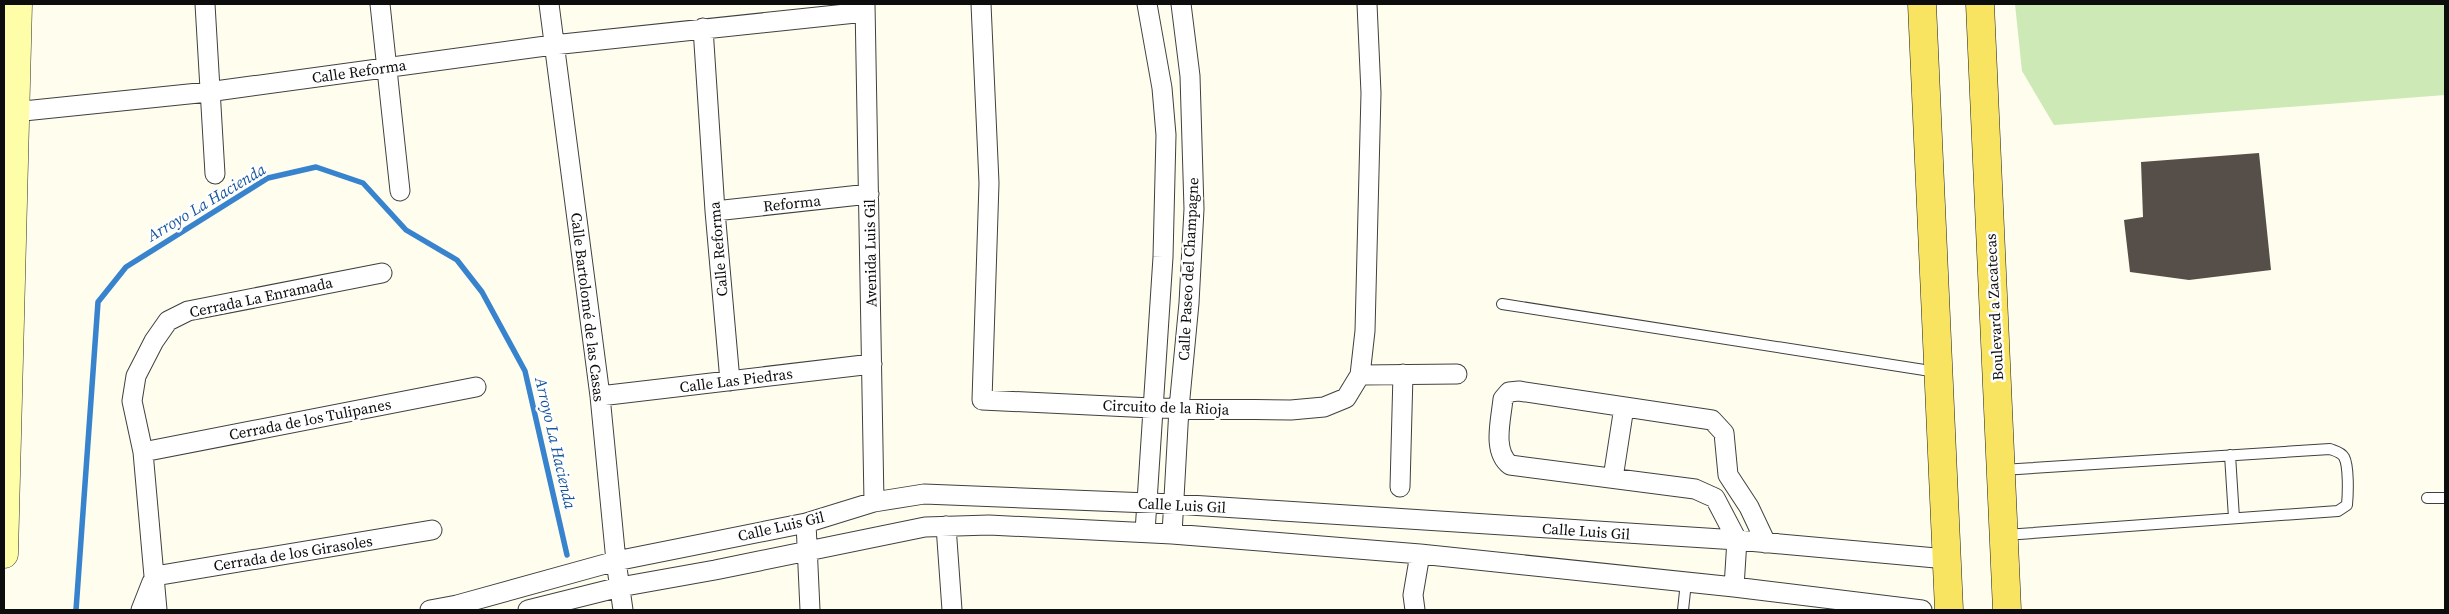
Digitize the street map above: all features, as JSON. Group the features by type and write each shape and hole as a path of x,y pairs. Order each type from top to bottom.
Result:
{"main road":[{"path":"4,554 18,4"},
{"path":"1922,4 1949,610"},
{"name":"Boulevard a Zacatecas","path":"1980,4 2007,610"}],"street":[{"path":"205,4 208,92 215,174"},
{"path":"380,4 400,191"},
{"name":"Calle Bartolomé de las Casas","path":"549,4 600,396 616,561 623,610"},
{"name":"Circuito de la Rioja","path":"981,4 989,183 982,400 1152,408 1291,410 1324,407 1346,398 1360,375 1365,332 1371,94 1367,4"},
{"name":"Calle Paseo del Champagne","path":"1145,532 1163,257 1166,135 1162,88 1147,4"},
{"name":"Calle Paseo del Champagne","path":"1172,534 1179,408 1190,303 1194,210 1190,76 1181,4"},
{"name":"Calle Reforma","path":"14,112 208,92 553,45 865,8"},
{"name":"Avenida Luis Gil","path":"865,8 874,502"},
{"name":"Calle Reforma","path":"703,28 715,211 730,381"},
{"name":"Reforma","path":"715,211 869,194"},
{"name":"Cerrada La Enramada","path":"157,610 143,452 132,401 136,376 142,360 168,321 188,311 382,273"},
{"name":"Calle Las Piedras","path":"600,396 872,364"},
{"path":"1400,487 1403,374"},
{"path":"1360,375 1457,374"},
{"name":"Cerrada de los Tulipanes","path":"143,452 476,387"},
{"path":"1734,587 1737,540 1715,498 1696,489 1510,465 1502,459 1499,451 1503,399 1509,392 1519,391 1712,420 1724,433 1728,475 1749,507 1766,543"},
{"path":"1613,478 1624,407"},
{"name":"Calle Luis Gil","path":"430,610 457,605 616,561 806,523 874,502 924,494 1147,502 1737,540 1946,559"},
{"path":"806,523 809,552 810,610"},
{"name":"Calle Luis Gil","path":"528,610 620,586 809,552 925,527 989,525 1145,532 1420,554 1734,587 1922,610"},
{"path":"946,526 952,610"},
{"name":"Cerrada de los Girasoles","path":"155,576 432,530"},
{"path":"1415,610 1413,595 1420,554"},
{"name":"Cerrada La Enramada","path":"141,610 155,576"}],"lane":[{"path":"1502,304 1938,372"},
{"path":"2001,470 2330,449 2338,452 2344,458 2348,490 2347,505 2338,511 2004,535"},
{"path":"2230,455 2234,518"},
{"path":"2427,498 2445,498"},
{"path":"1683,610 1686,582"}],"green space":[{"path":"2015,4 2445,4 2445,95 2054,125 2022,71"}],"building":[{"path":"2259,153 2271,270 2189,280 2130,272 2124,220 2143,217 2141,162"}],"waterway":[{"name":"Arroyo La Hacienda","path":"76,610 98,302 126,267 268,178 316,167 363,183 406,230 457,260 482,292 525,371 567,555"}]}
